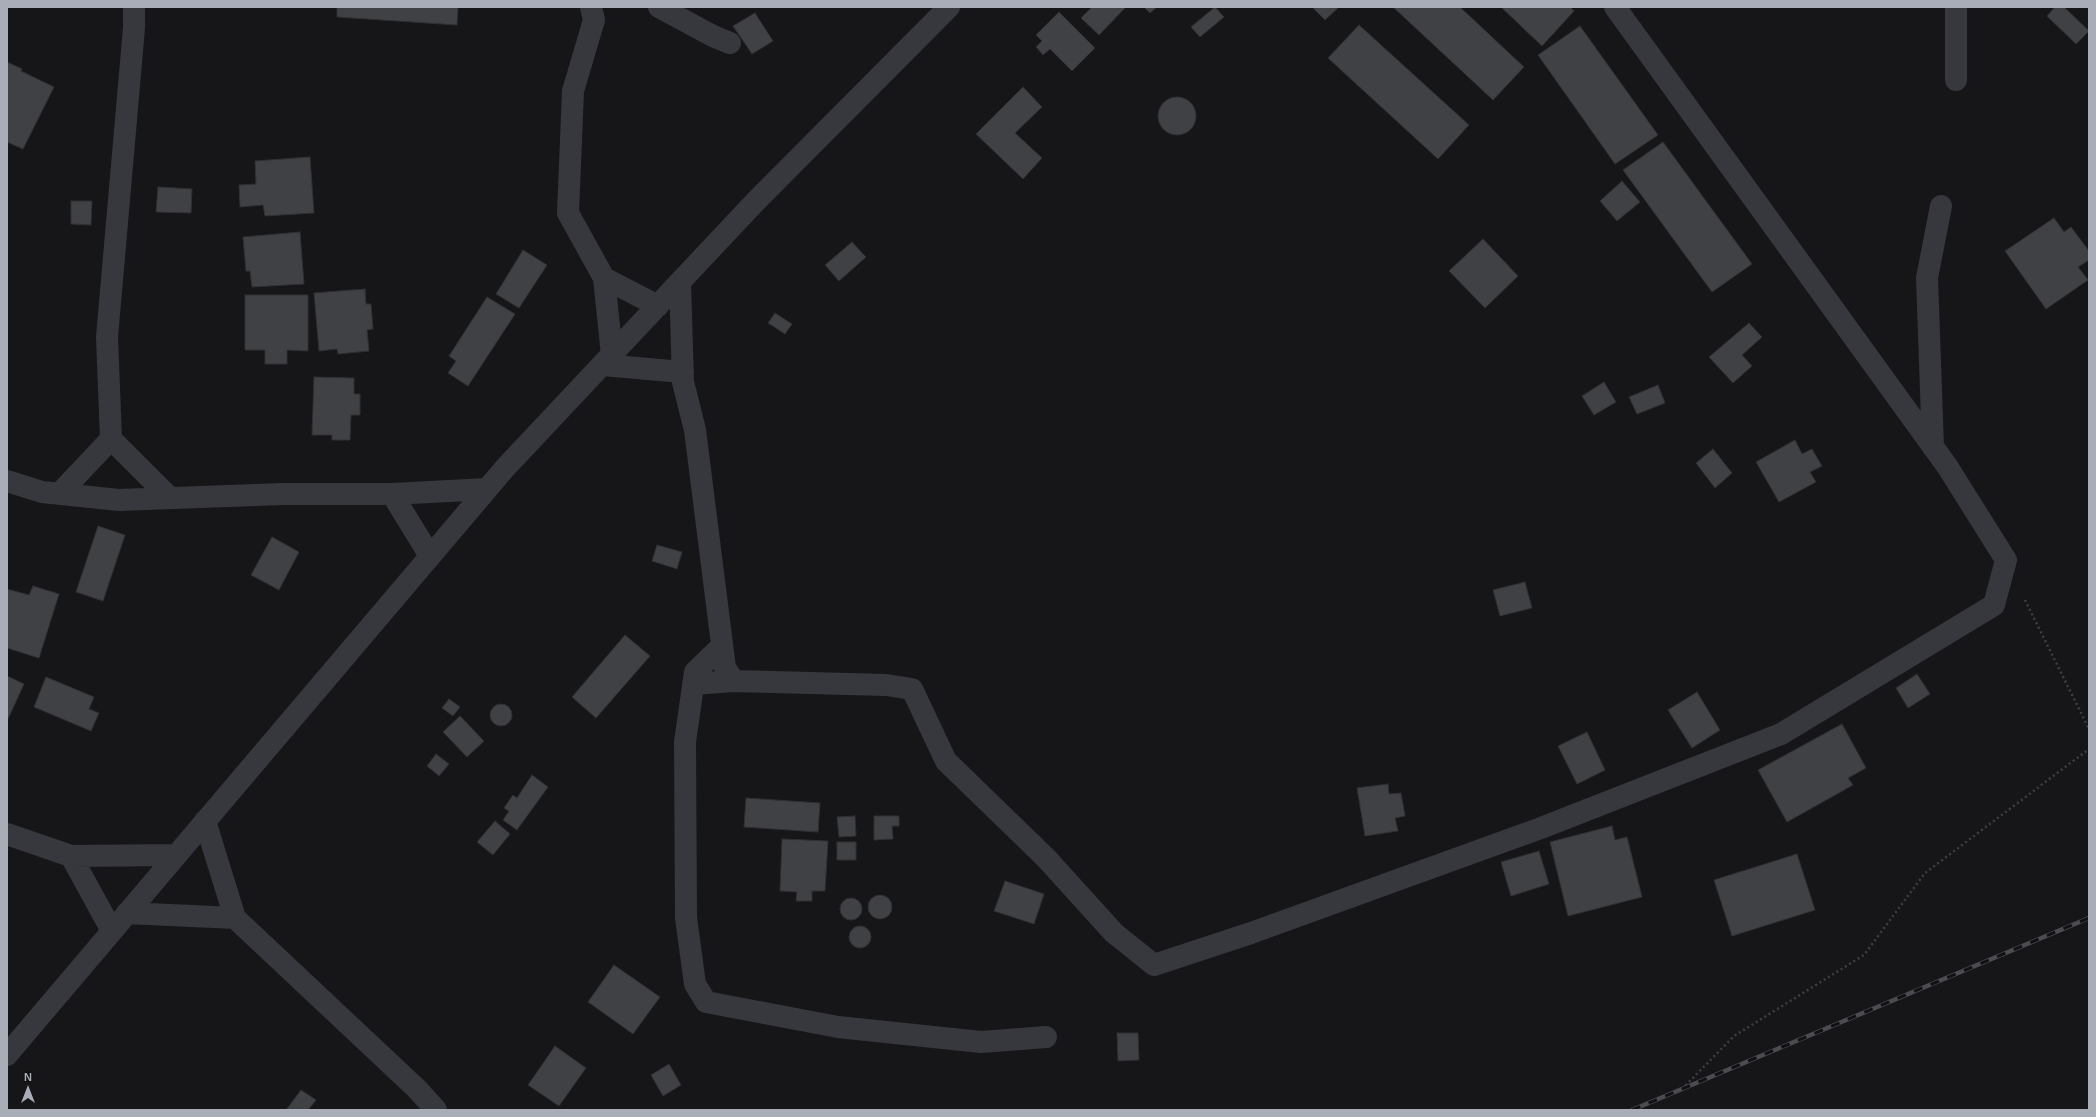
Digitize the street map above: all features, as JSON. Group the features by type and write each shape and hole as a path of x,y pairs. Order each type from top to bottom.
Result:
{"street":[{"path":"134,7 134,28 107,336 111,439 170,498"},
{"path":"591,7 594,20 573,91 568,213 604,278 607,360"},
{"path":"659,7 730,43"},
{"path":"7,1055 487,489 756,201 949,7"},
{"path":"693,684 734,681 886,686 912,689 946,761 1046,858 1114,933 1154,965 1251,933 1541,828 1781,734 1994,605 2006,560 1933,447 1615,7"},
{"path":"1956,7 1956,80"},
{"path":"1933,447 1927,278 1941,206"},
{"path":"604,278 658,306"},
{"path":"680,282 683,382 695,430 724,668 734,681"},
{"path":"607,360 683,372"},
{"path":"60,493 111,439"},
{"path":"7,481 42,492 119,500 283,494 392,494 487,489"},
{"path":"392,494 430,556"},
{"path":"722,646 695,672 685,742 686,918 695,984 706,1002 838,1027 981,1042 1046,1037"},
{"path":"205,821 235,918 417,1089 436,1110"},
{"path":"7,834 71,856 176,855"},
{"path":"71,856 112,931"},
{"path":"127,913 235,918"}],"path":[{"path":"2006,560 2089,729"},
{"path":"1682,1089 1734,1036 1864,955 1925,873 2089,749"}],"building":[{"path":"337,7 458,7 457,25 337,17"},
{"path":"1092,7 1126,7 1099,35 1081,18"},
{"path":"1144,7 1157,7 1150,13"},
{"path":"1215,7 1224,17 1200,37 1191,27"},
{"path":"1312,7 1339,7 1325,20"},
{"path":"1393,7 1460,7 1524,67 1493,100"},
{"path":"1501,7 1570,7 1574,11 1542,46"},
{"path":"2055,7 2064,7 2089,31 2076,44 2047,16"},
{"path":"1059,12 1095,48 1072,71 1050,49 1043,55 1036,47 1042,41 1036,35"},
{"path":"755,13 773,41 752,54 733,26"},
{"path":"1359,25 1469,125 1438,159 1328,58"},
{"path":"1580,26 1658,135 1615,164 1538,55"},
{"path":"7,62 22,69 21,71 54,87 23,149 7,142"},
{"path":"1023,87 1042,107 1015,133 1042,158 1023,179 976,134"},
{"path":"1173,97 1181,97 1188,100 1193,105 1196,116 1193,127 1188,132 1181,135 1173,135 1166,132 1161,127 1158,120 1158,112 1161,105 1166,100"},
{"path":"1663,142 1752,264 1712,292 1623,170"},
{"path":"310,157 314,213 265,216 263,205 240,207 239,185 256,184 255,161"},
{"path":"1622,181 1640,202 1617,221 1600,201"},
{"path":"158,187 192,189 191,213 156,212"},
{"path":"71,201 92,201 91,225 71,224"},
{"path":"2054,218 2064,232 2071,227 2089,251 2089,260 2078,267 2088,280 2046,309 2005,251"},
{"path":"300,232 304,284 252,287 250,271 246,271 243,237"},
{"path":"1483,239 1518,276 1485,308 1449,271"},
{"path":"852,242 866,257 839,281 825,265"},
{"path":"523,250 547,265 519,308 496,294"},
{"path":"365,289 366,304 371,304 373,329 367,330 369,351 338,354 337,349 319,351 314,293"},
{"path":"245,295 308,295 308,351 287,350 287,364 265,364 265,350 245,350"},
{"path":"487,297 515,314 468,386 448,373 456,361 449,356"},
{"path":"775,313 792,324 785,334 768,323"},
{"path":"1749,323 1762,337 1742,355 1752,366 1733,383 1709,357"},
{"path":"314,377 354,378 354,394 360,394 360,415 351,415 350,440 332,440 332,435 312,435"},
{"path":"1604,382 1616,402 1594,415 1582,396"},
{"path":"1658,385 1665,403 1637,414 1629,397"},
{"path":"1795,440 1802,454 1812,449 1822,466 1810,472 1816,482 1779,502 1756,462"},
{"path":"1713,449 1732,473 1715,488 1696,463"},
{"path":"98,526 125,535 103,601 76,592"},
{"path":"272,537 299,552 279,590 251,575"},
{"path":"657,545 682,552 677,569 652,561"},
{"path":"1525,582 1532,608 1500,616 1493,590"},
{"path":"33,586 59,594 39,658 7,648 7,589 29,595"},
{"path":"625,635 650,656 596,718 572,697"},
{"path":"1917,674 1930,694 1908,708 1896,688"},
{"path":"7,676 24,684 7,721"},
{"path":"46,677 94,697 89,709 99,713 91,731 34,707"},
{"path":"1697,692 1720,730 1692,748 1668,710"},
{"path":"449,699 460,707 453,716 442,708"},
{"path":"501,704 509,707 512,715 509,723 501,726 493,723 490,715 493,707"},
{"path":"460,716 484,741 467,757 443,732"},
{"path":"1842,724 1866,768 1848,778 1853,785 1787,822 1758,770"},
{"path":"1587,732 1605,770 1577,784 1558,746"},
{"path":"436,754 449,764 439,776 427,766"},
{"path":"532,775 548,787 517,830 503,820 509,811 504,808 513,795 517,798"},
{"path":"1388,784 1389,794 1401,793 1405,816 1395,818 1398,831 1365,836 1357,788"},
{"path":"746,798 820,803 818,832 744,827"},
{"path":"855,816 856,836 839,837 837,817"},
{"path":"874,816 899,816 899,826 892,826 893,839 874,840"},
{"path":"495,821 510,834 493,855 477,842"},
{"path":"1612,826 1615,840 1627,837 1642,897 1568,916 1550,842"},
{"path":"782,839 828,841 825,891 812,891 812,901 796,901 797,892 780,891"},
{"path":"837,842 856,842 856,860 837,860"},
{"path":"1539,851 1549,884 1511,896 1501,862"},
{"path":"1797,854 1815,910 1732,936 1714,880"},
{"path":"1005,881 1044,894 1034,924 994,911"},
{"path":"880,895 889,898 892,907 889,916 880,919 871,916 868,907 871,898"},
{"path":"851,898 859,901 862,909 859,917 851,920 843,917 840,909 843,901"},
{"path":"860,926 868,929 871,937 868,945 860,948 852,945 849,937 852,929"},
{"path":"614,965 660,997 633,1034 588,1002"},
{"path":"1117,1033 1138,1033 1139,1060 1118,1061"},
{"path":"555,1046 586,1068 559,1106 528,1085"},
{"path":"669,1064 681,1085 663,1096 651,1075"},
{"path":"301,1090 316,1100 308,1110 286,1110"}],"railway":[{"path":"1632,1110 2089,918"}]}
